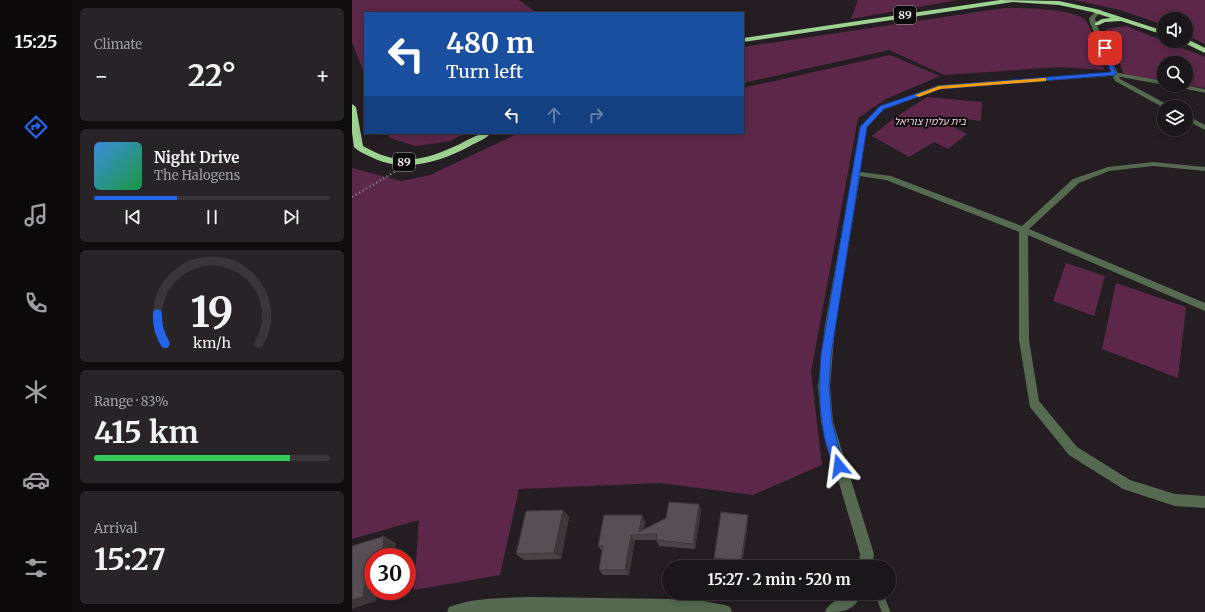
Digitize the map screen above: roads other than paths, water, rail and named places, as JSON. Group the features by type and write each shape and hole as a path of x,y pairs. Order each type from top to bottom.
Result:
{"highway":[{"name":"89","path":"744,40 994,2 1035,0 1067,4 1099,11 1157,30"},
{"path":"1067,4 1084,10 1092,18"},
{"path":"1097,26 1104,20 1114,19 1143,25"},
{"path":"1193,45 1205,51"},
{"name":"89","path":"352,107 359,147 376,157 391,162 412,162 438,157 486,134"}],"street":[{"path":"1099,11 1092,18 1097,26 1117,80 1157,101"},
{"path":"1097,26 1099,11"},
{"path":"1193,121 1205,128"},
{"path":"1205,169 1153,164 1108,169 1076,181 1024,230 1024,340 1034,403 1073,451 1127,485 1175,500 1205,502"},
{"path":"867,560 827,422 824,387 830,325 856,173 888,178 1024,230 1205,308"},
{"path":"832,612 849,600"},
{"path":"454,612 503,604 559,608 696,607 725,612"}],"lane":[{"path":"856,173 864,127 882,108 939,88 1114,74 1157,82"},
{"path":"1193,89 1205,91"},
{"path":"882,600 886,612"}],"park label":[{"name":"בית עלמין צוריאל","path":"930,121"}]}
